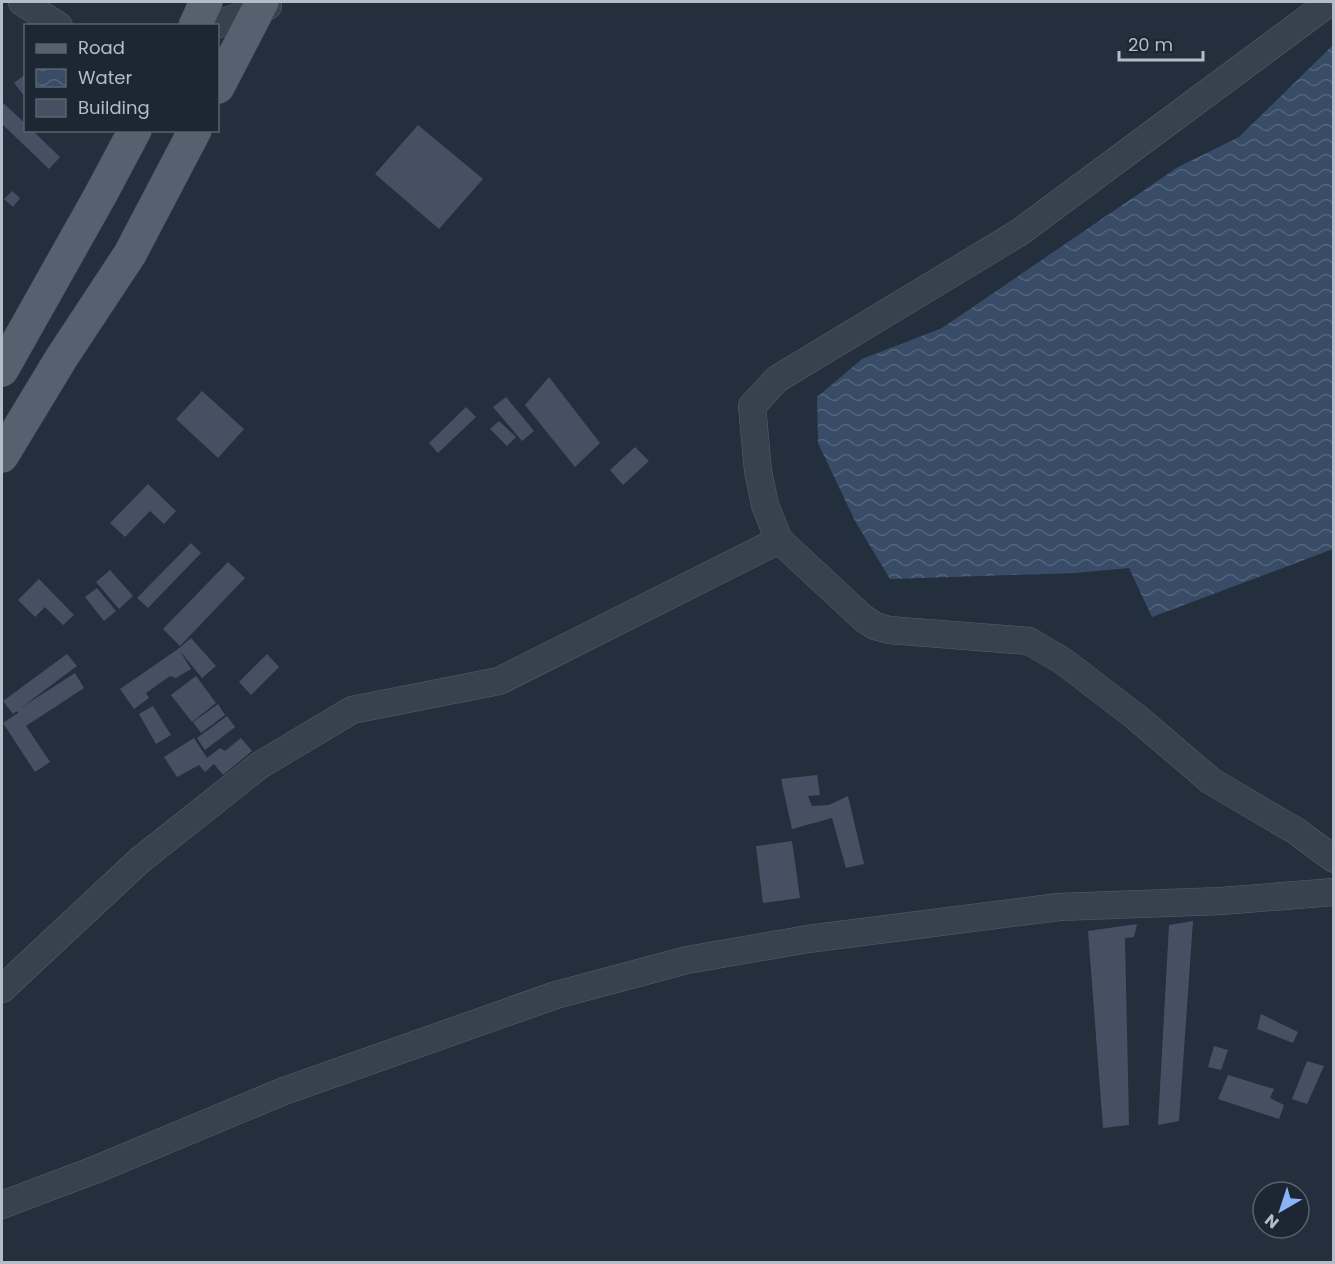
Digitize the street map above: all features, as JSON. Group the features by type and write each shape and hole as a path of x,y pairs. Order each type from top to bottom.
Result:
{"main road":[{"path":"196,24 206,2"},
{"path":"219,85 266,4"},
{"path":"2,370 134,132"},
{"path":"2,456 62,357 130,254 194,132"}],"street":[{"path":"22,2 56,24"},
{"path":"1330,2 1020,232 777,380 752,406 758,471 765,505 778,540 863,618 875,626 889,630 1029,641 1063,661 1136,717 1211,782 1296,831 1334,859"},
{"path":"218,24 266,4"},
{"path":"2,989 140,860 260,765 352,710 499,681 778,540"},
{"path":"2,1205 97,1169 295,1087 556,995 687,960 808,939 1059,907 1221,901 1334,892"}],"water":[{"path":"1333,45 1333,549 1152,617 1129,568 1075,573 890,579 855,521 818,443 817,397 862,359 942,328 1178,167 1239,137"}],"building":[{"path":"24,76 24,96 14,83"},
{"path":"2,102 24,122 24,132 34,132 60,157 49,169 2,124"},
{"path":"418,125 483,179 439,229 375,174"},
{"path":"12,191 20,198 13,207 4,199"},
{"path":"549,377 600,443 575,467 525,405"},
{"path":"202,391 244,429 218,458 176,419"},
{"path":"506,397 534,431 522,441 493,407"},
{"path":"466,407 476,417 438,453 429,443"},
{"path":"499,421 516,437 507,446 490,429"},
{"path":"635,447 649,461 623,485 610,470"},
{"path":"148,484 176,511 164,524 150,511 125,537 110,523"},
{"path":"191,543 201,553 148,608 137,598"},
{"path":"228,562 245,578 180,646 163,629"},
{"path":"110,570 133,596 119,609 96,582"},
{"path":"39,579 74,615 63,625 45,607 35,617 18,600"},
{"path":"97,588 116,611 104,621 85,597"},
{"path":"191,638 216,666 202,678 180,651 191,669 176,678 170,676 146,693 149,698 134,709 120,689"},
{"path":"67,654 77,666 22,707 75,673 84,688 26,726 50,762 35,772 3,723 18,713 17,711 13,714 3,701"},
{"path":"267,654 279,667 251,695 239,682"},
{"path":"196,676 216,703 192,722 171,695"},
{"path":"218,704 225,715 201,733 193,722"},
{"path":"153,706 171,735 156,744 139,714"},
{"path":"227,716 235,727 205,750 197,738"},
{"path":"194,738 207,758 220,748 225,751 241,738 252,751 223,775 214,764 205,772 199,765 177,777 164,757"},
{"path":"817,775 820,795 808,796 812,806 829,805 848,796 864,864 846,868 832,818 792,829 781,779"},
{"path":"792,841 800,898 763,903 756,846"},
{"path":"1193,921 1179,1121 1158,1125 1169,925"},
{"path":"1137,924 1134,937 1125,938 1129,1125 1103,1128 1088,931"},
{"path":"1261,1014 1298,1032 1293,1043 1257,1029"},
{"path":"1214,1046 1228,1050 1221,1070 1208,1067"},
{"path":"1307,1061 1324,1066 1307,1104 1292,1099"},
{"path":"1228,1075 1274,1089 1270,1098 1284,1105 1279,1119 1218,1099"}]}
